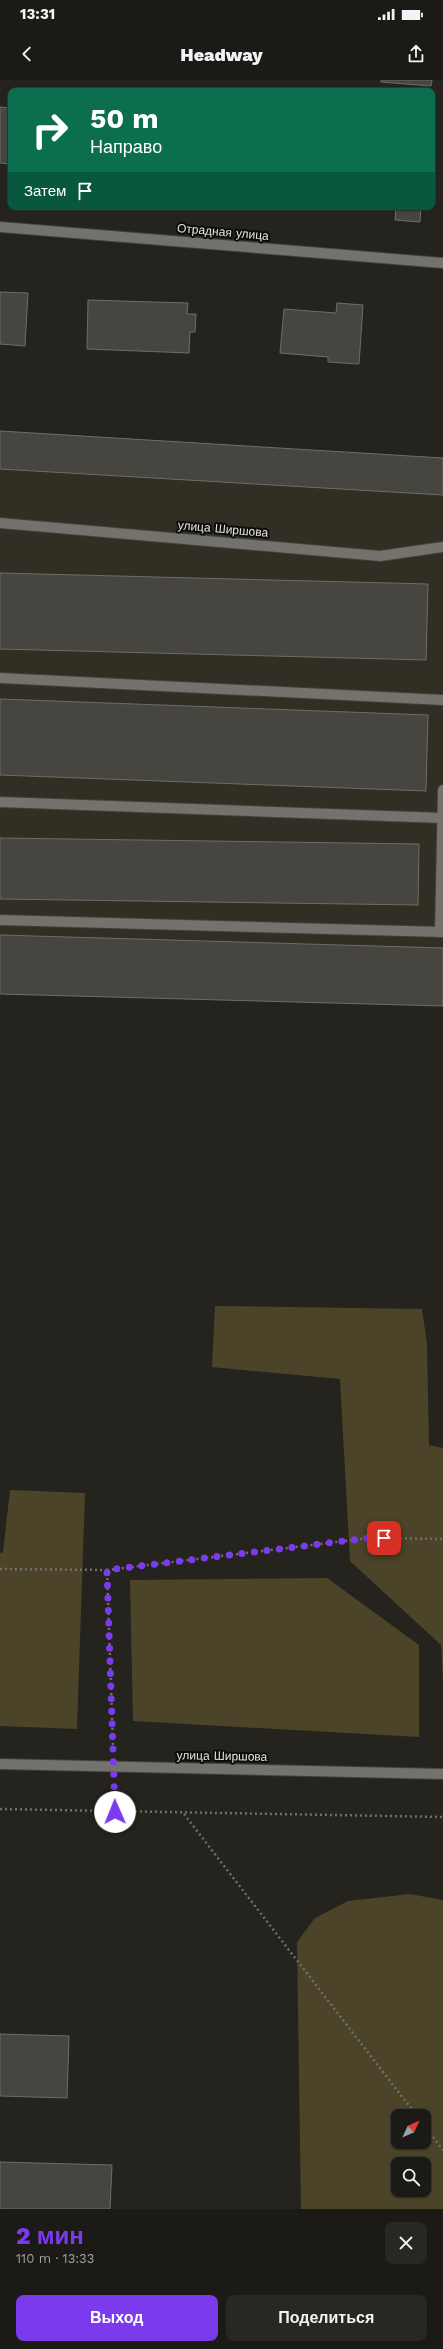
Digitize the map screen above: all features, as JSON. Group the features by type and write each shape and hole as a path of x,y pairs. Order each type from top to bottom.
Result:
{"street":[{"name":"Отрадная улица","path":"0,227 443,263"},
{"name":"улица Ширшова","path":"0,523 380,556 443,547"},
{"path":"0,678 443,700"},
{"path":"0,920 441,932 443,790"},
{"path":"0,802 443,818"},
{"name":"улица Ширшова","path":"0,1764 443,1774"}],"path":[{"path":"0,1569 107,1570 369,1538 443,1539"},
{"path":"107,1570 115,1812"},
{"path":"0,1809 443,1818"},
{"path":"184,1813 412,2109"},
{"path":"431,2134 443,2150"}],"shaded area":[{"path":"0,431 443,458 443,1006 0,990"},
{"path":"215,1306 422,1309 427,1344 429,1445 443,1448 443,1682 441,1645 350,1561 340,1379 212,1367"},
{"path":"10,1490 85,1493 77,1729 0,1726 0,1553 3,1552"},
{"path":"327,1578 419,1645 419,1737 133,1721 130,1580"},
{"path":"410,1894 443,1900 443,2209 301,2209 297,1942 315,1918 348,1901"}],"building":[{"path":"381,80 432,80 431,86 381,82"},
{"path":"0,107 8,108 8,164 0,163"},
{"path":"396,210 421,210 420,222 395,220"},
{"path":"0,292 28,293 25,346 0,344"},
{"path":"88,300 188,303 187,314 196,314 195,332 190,332 189,353 87,349"},
{"path":"337,303 363,305 359,364 328,362 328,357 280,353 284,309 336,313"},
{"path":"0,431 443,458 443,495 0,469"},
{"path":"0,573 428,584 426,660 0,649"},
{"path":"0,699 428,715 426,791 0,775"},
{"path":"0,838 419,844 418,905 0,899"},
{"path":"0,935 443,948 443,1006 0,994"},
{"path":"0,2034 69,2036 67,2098 0,2096"},
{"path":"0,2162 112,2165 110,2209 0,2209"}],"route":[{"path":"115,1812 107,1570 369,1538 384,1538"}]}
